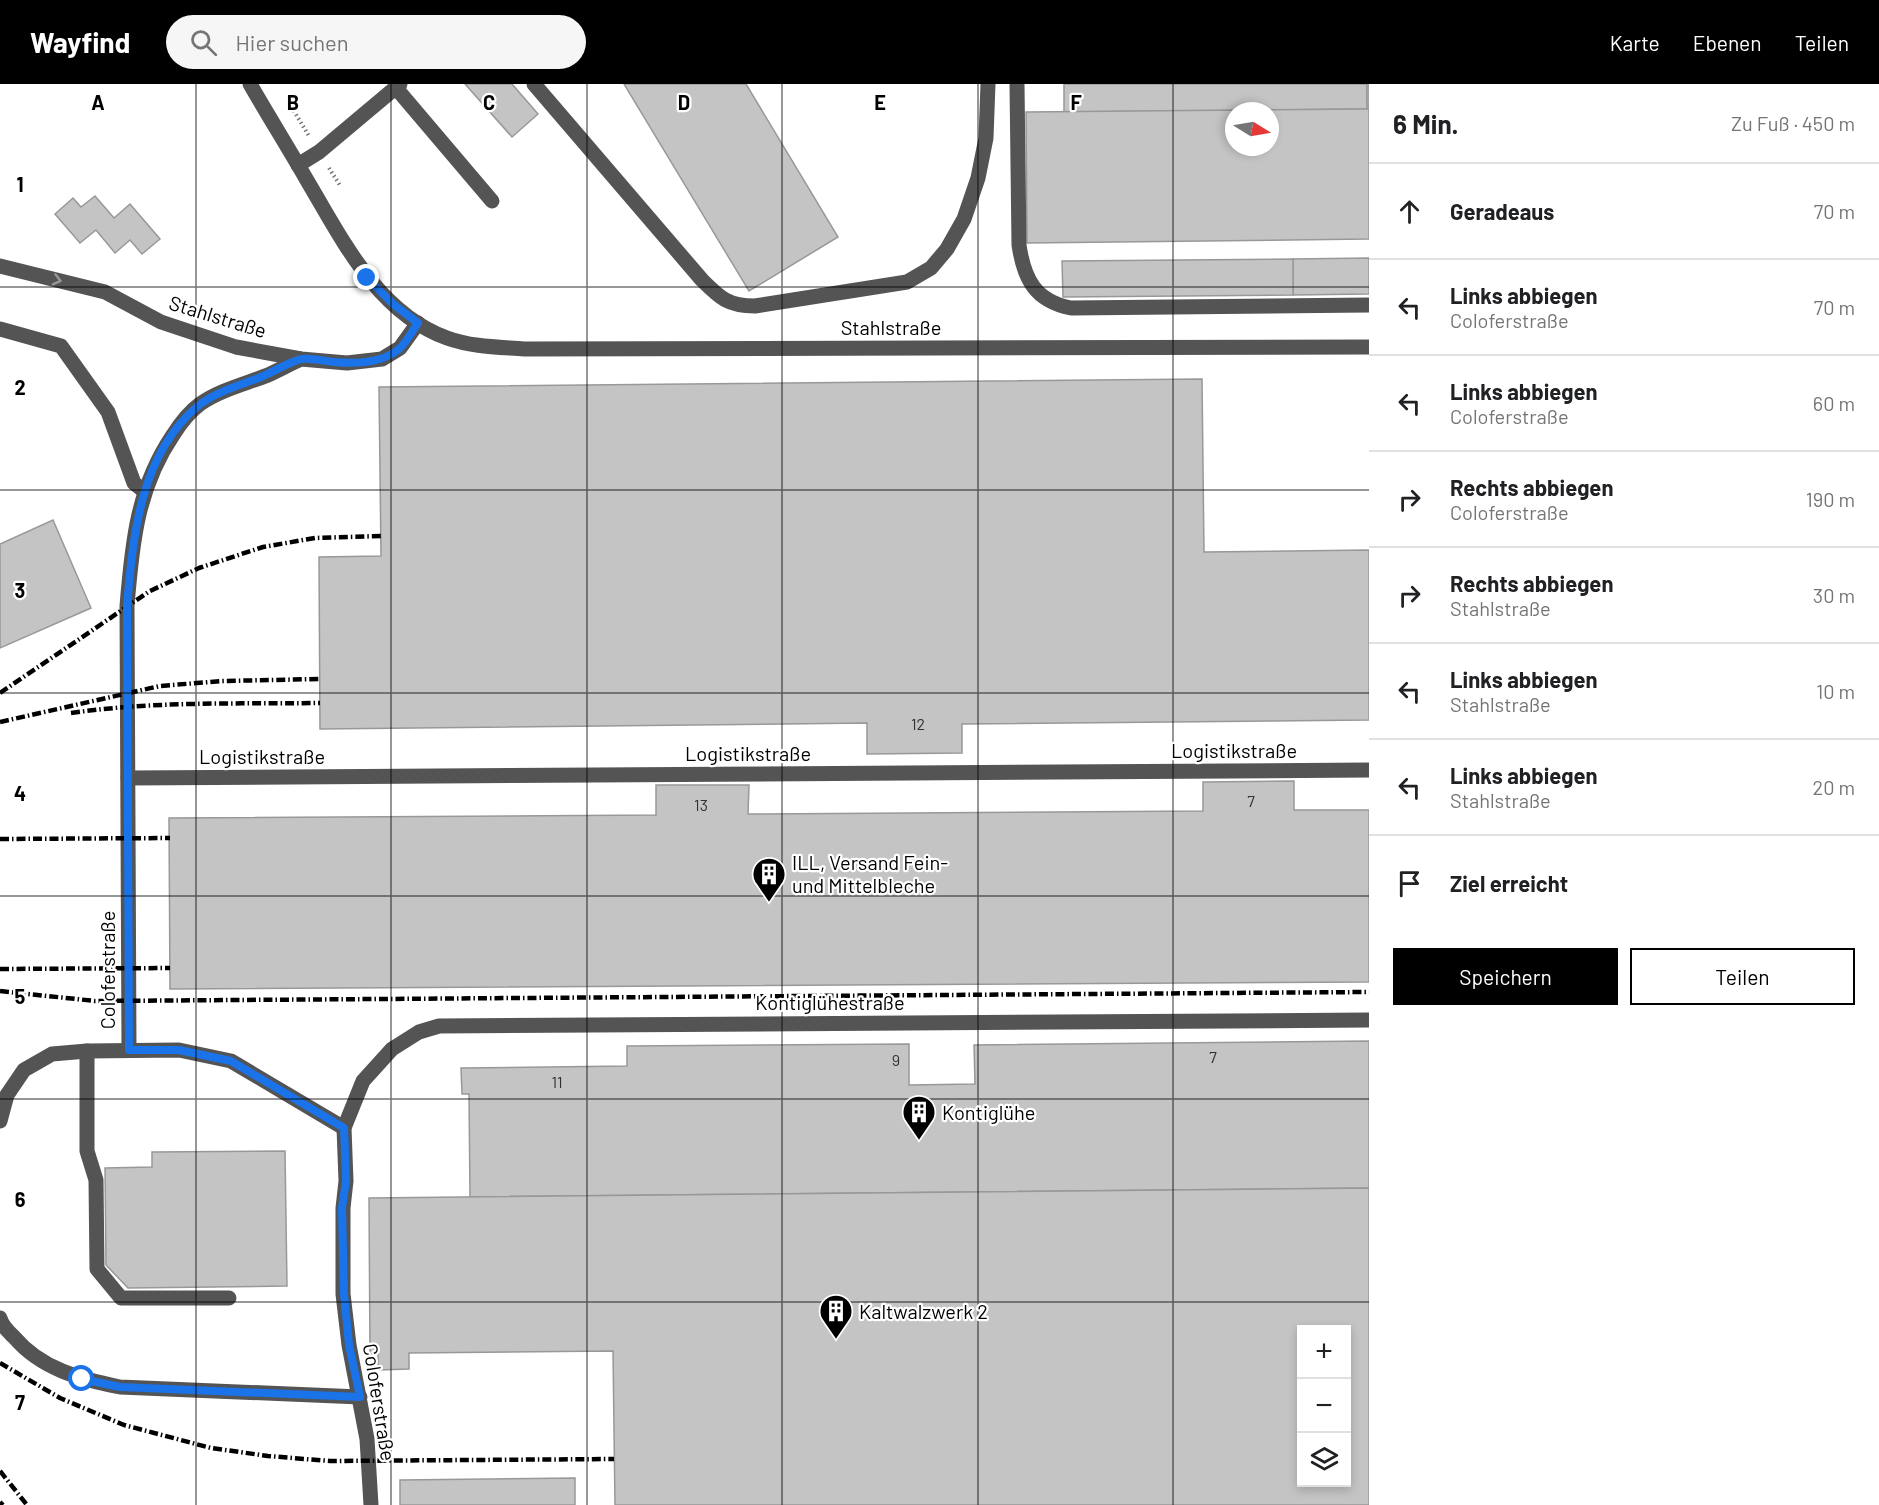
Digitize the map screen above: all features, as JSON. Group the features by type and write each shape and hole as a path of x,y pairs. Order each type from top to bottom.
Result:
{"street":[{"name":"Stahlstraße","path":"250,84 367,278 393,304 418,323 446,338 474,346 524,349 1369,347"},
{"path":"534,84 702,280 722,299 738,306 746,306 907,282 931,268 947,249 963,219 978,177 986,138 988,84"},
{"path":"1017,84 1019,245 1022,268 1030,284 1046,298 1059,306 1071,308 1369,305"},
{"path":"298,165 319,152 398,86 492,201"},
{"name":"Stahlstraße","path":"0,266 105,292 161,322 236,347 301,359 347,363 382,359 400,348 418,323"},
{"path":"0,329 61,346 108,412 134,483 145,492"},
{"name":"Coloferstraße","path":"301,359 225,391 199,405 181,424 158,457 145,492 132,545 127,606 129,1050 179,1050 231,1061 344,1128 346,1181 342,1208 344,1294 349,1345 367,1439 371,1505"},
{"name":"Logistikstraße","path":"128,778 1369,770"},
{"name":"Kontiglühestraße","path":"344,1128 363,1081 392,1049 418,1032 439,1026 1369,1020"},
{"path":"0,1121 7,1095 24,1070 52,1054 129,1050"},
{"path":"87,1051 87,1151 96,1180 97,1269 122,1298 229,1298"},
{"path":"0,1318 2,1324 23,1348 47,1365 82,1379 120,1387 360,1397"}],"building":[{"path":"465,84 512,84 538,114 512,137"},
{"path":"624,84 746,84 838,237 749,291"},
{"path":"1064,84 1367,84 1367,109 1279,110 1279,102 1225,102 1225,110 1064,112"},
{"path":"1367,84 1369,84 1369,109 1367,109"},
{"path":"1369,109 1369,239 1027,243 1026,112 1225,110 1225,156 1279,156 1279,110"},
{"path":"95,196 114,218 130,204 160,239 142,254 130,240 115,253 96,230 80,243 55,214 73,198 81,207"},
{"path":"1369,258 1369,294 1293,295 1293,259"},
{"path":"1293,259 1293,295 1063,297 1062,261"},
{"path":"1202,379 1204,552 1369,550 1369,720 962,724 962,753 867,754 867,723 320,729 319,557 381,556 379,387"},
{"path":"53,520 91,608 0,648 0,544"},
{"name":"ILL, Versand Fein- und Mittelbleche","path":"1294,781 1294,810 1369,810 1369,982 170,989 169,818 656,815 656,785 749,785 748,814 1203,811 1203,782"},
{"name":"Kontiglühe","path":"1369,1041 1369,1188 470,1197 469,1094 462,1094 461,1068 627,1066 627,1046 909,1044 909,1085 975,1084 974,1045"},
{"path":"285,1151 287,1286 128,1288 106,1265 105,1168 152,1167 152,1152"},
{"name":"Kaltwalzwerk 2","path":"1369,1188 1369,1505 615,1505 613,1351 409,1353 409,1369 378,1370 378,1354 370,1354 369,1198"},
{"path":"575,1478 575,1505 400,1505 400,1480"}],"railway":[{"path":"0,693 150,591 199,568 263,547 315,538 381,536"},
{"path":"0,722 160,686 222,681 320,679"},
{"path":"71,713 164,705 320,703"},
{"path":"0,839 170,838"},
{"path":"0,969 170,968"},
{"path":"0,991 95,1001 1369,992"},
{"path":"0,1363 60,1398 124,1425 211,1448 330,1461 614,1459"},
{"path":"0,1471 27,1505"},
{"path":"0,1502 3,1505"}],"place":[{"name":"ILL, Versand Fein- und Mittelbleche","path":"769,903"},
{"name":"Kontiglühe","path":"919,1141"},
{"name":"Kaltwalzwerk 2","path":"836,1340"}],"route":[{"path":"82,1379 120,1387 360,1397 349,1345 344,1294 342,1208 346,1181 344,1128 231,1061 179,1050 129,1050 127,606 132,545 145,492 158,457 181,424 199,405 225,391 301,359 347,363 382,359 400,348 418,323 393,304 367,278"}]}
